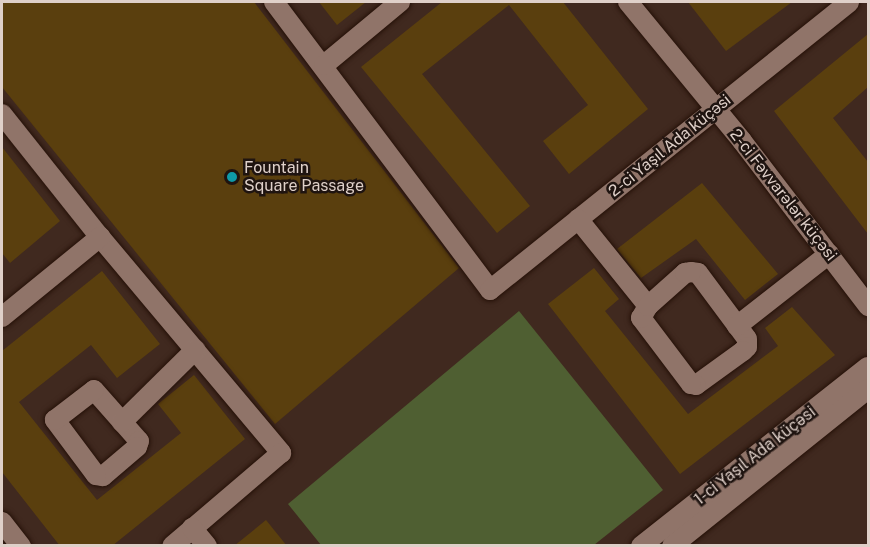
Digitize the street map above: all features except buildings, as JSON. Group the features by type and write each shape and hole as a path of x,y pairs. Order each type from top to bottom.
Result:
{"street":[{"path":"274,2 324,65 400,2"},
{"name":"2-ci Fəvvarələr küçəsi","path":"628,2 715,109 868,306"},
{"name":"2-ci Yaşıl Ada küçəsi","path":"324,65 490,290 849,2"},
{"path":"2,114 100,237 281,453 172,546"},
{"path":"578,219 648,306"},
{"path":"2,317 100,237"},
{"path":"737,326 829,254"},
{"path":"685,273 698,273 737,326 747,339 747,347 696,386 691,384 641,318 648,306 685,273"},
{"path":"122,422 195,351"},
{"name":"1-ci Yaşıl Ada küçəsi","path":"641,546 868,367"},
{"name":"1-ci Yaşıl Ada küçəsi","path":"672,546 868,389"},
{"path":"2,522 21,546"},
{"path":"192,528 207,546"}],"green space":[{"path":"519,311 663,490 594,545 321,545 288,504"}],"place":[{"name":"Fountain Square Passage","path":"232,177"}]}
